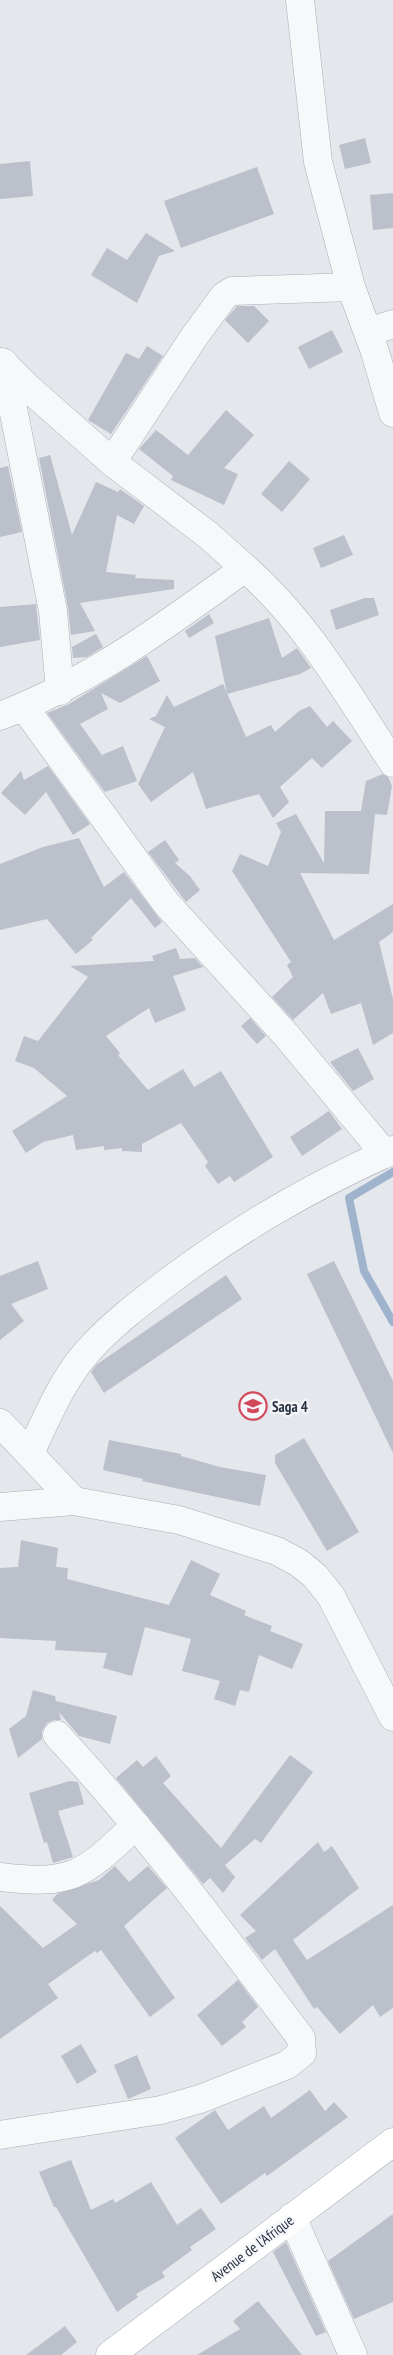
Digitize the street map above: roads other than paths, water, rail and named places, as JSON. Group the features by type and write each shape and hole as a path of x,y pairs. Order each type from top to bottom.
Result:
{"main road":[{"name":"Avenue de l'Afrique","path":"121,2352 292,2217 393,2142"}],"street":[{"path":"300,0 318,162 351,287 368,332 393,413"},
{"path":"112,462 224,296 232,291 243,289 351,287"},
{"path":"368,332 393,324"},
{"path":"2,361 112,462 208,535 245,568 286,609 310,638 393,763"},
{"path":"2,361 53,611 60,691"},
{"path":"30,1452 62,1389 87,1352 126,1315 194,1262 240,1230 293,1198 389,1152 166,903 12,711 60,691 182,613 245,568"},
{"path":"0,1423 30,1452 74,1501"},
{"path":"0,1508 74,1501 179,1520 277,1551 299,1563 315,1576 331,1596 393,1717"},
{"path":"0,2135 161,2110 200,2099 287,2065 302,2053 301,2038 136,1825 57,1735"},
{"path":"0,1877 50,1880 68,1877 100,1860 136,1825"},
{"path":"292,2217 353,2355"}],"waterway":[{"path":"393,1172 349,1198 364,1271 393,1322"}],"place":[{"name":"Saga 4","path":"253,1406"}]}
